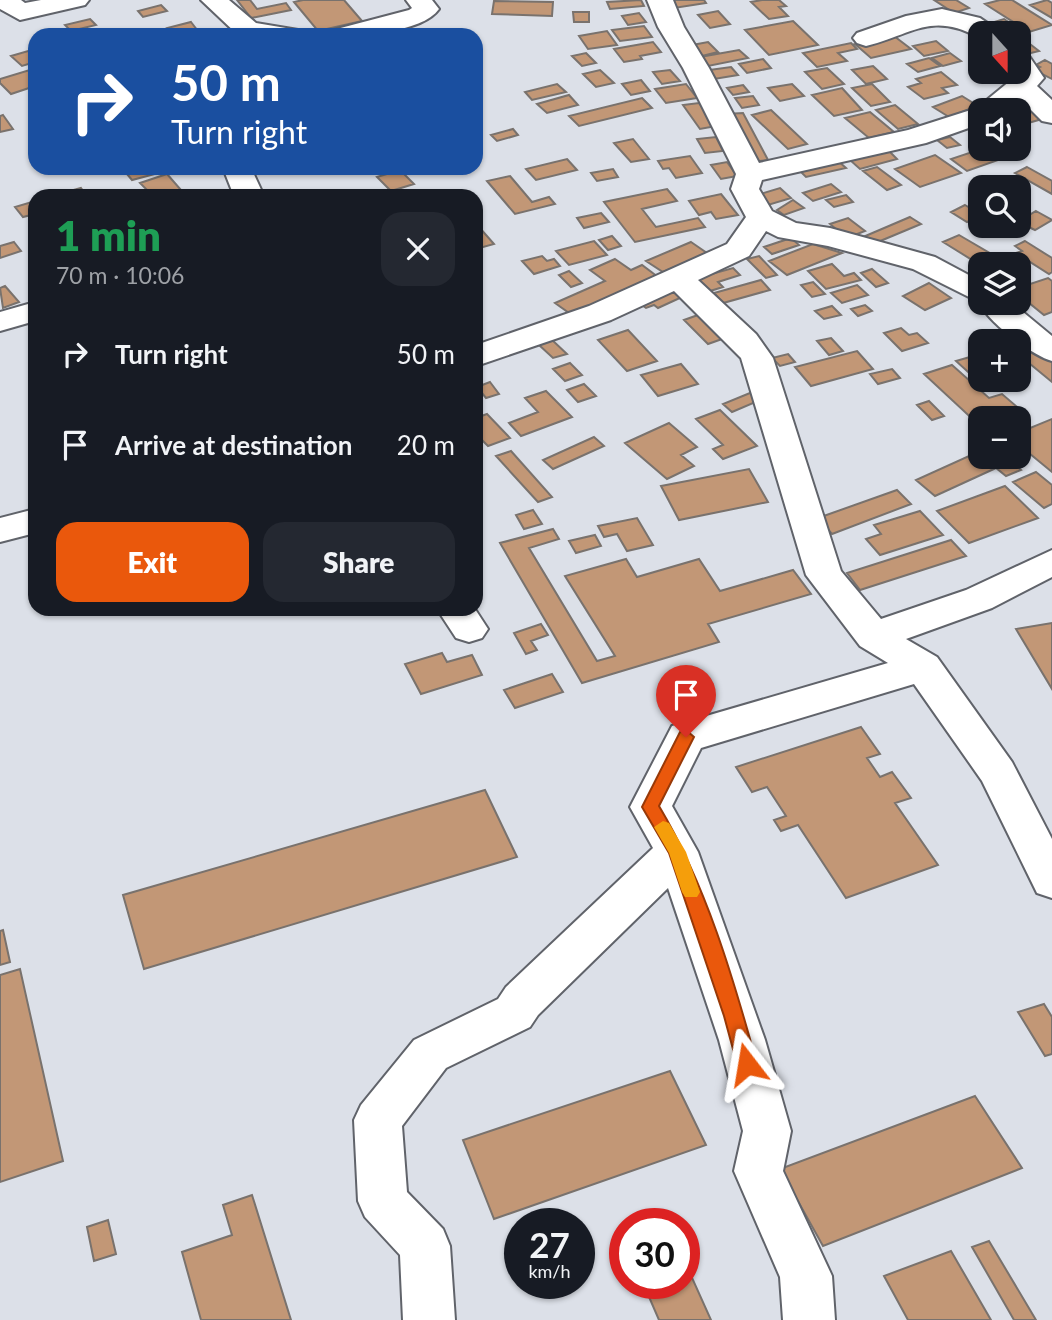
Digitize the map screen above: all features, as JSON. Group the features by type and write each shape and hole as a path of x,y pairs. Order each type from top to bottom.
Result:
{"street":[{"path":"12,16 76,0"},
{"path":"214,0 246,28"},
{"path":"369,28 418,15 426,9 419,0"},
{"path":"660,0 671,27 696,68 750,174 745,189 761,217 789,231 830,237 923,263 968,287"},
{"path":"886,31 927,16 952,14 970,21"},
{"path":"1007,98 1026,84"},
{"path":"1023,87 1052,115"},
{"path":"750,174 916,137 968,119"},
{"path":"483,354 600,313 738,250 761,217"},
{"path":"678,277 745,341 757,358 824,575 873,636 923,667 998,773 1052,881"},
{"path":"0,322 28,312"},
{"path":"1008,315 1052,351"},
{"path":"0,530 28,523"},
{"path":"873,636 979,598 1052,562"},
{"path":"809,1320 806,1276 758,1171 767,1131 741,1040 677,852 650,807 686,737 923,667"},
{"path":"429,1320 425,1246 383,1201 378,1120 430,1054 514,1013 522,1001 677,852"}],"building":[{"path":"237,0 250,0 257,9 286,3 291,10 251,18"},
{"path":"344,0 362,21 331,28 316,28 294,2"},
{"path":"641,0 644,6 610,9 607,2"},
{"path":"667,0 704,0 706,3 674,8"},
{"path":"779,0 786,6 779,7 788,16 769,19 751,2"},
{"path":"934,0 956,0 969,8 954,13"},
{"path":"1012,0 1052,25 1031,31 1031,21 1012,21 985,4"},
{"path":"1047,0 1052,3 1052,18 1030,5"},
{"path":"494,1 553,2 552,16 492,14"},
{"path":"161,5 167,11 143,17 138,11"},
{"path":"718,11 730,24 710,28 698,15"},
{"path":"573,12 589,12 589,22 574,22"},
{"path":"639,13 646,22 628,25 622,16"},
{"path":"90,19 96,25 68,28 65,25"},
{"path":"793,21 818,45 769,55 745,30"},
{"path":"191,22 196,28 167,28"},
{"path":"644,26 652,37 620,41 612,30"},
{"path":"607,31 617,45 588,49 579,36"},
{"path":"894,36 911,49 871,58 855,44"},
{"path":"936,41 948,51 924,56 913,46"},
{"path":"653,42 661,52 640,56 642,59 624,62 614,49"},
{"path":"708,42 718,52 698,57 687,46"},
{"path":"851,43 857,49 838,53 847,61 817,67 803,53"},
{"path":"1031,45 1039,51 1031,53"},
{"path":"739,50 748,58 708,66 700,57"},
{"path":"28,51 28,64 22,66 11,56"},
{"path":"586,53 596,63 582,66 572,56"},
{"path":"950,53 961,61 943,66 932,58"},
{"path":"929,58 940,66 918,72 907,64"},
{"path":"763,59 771,68 747,73 739,64"},
{"path":"1045,60 1052,64 1052,79 1034,70 1040,67 1036,65"},
{"path":"873,66 887,79 866,84 852,70"},
{"path":"731,67 738,75 708,80 702,71"},
{"path":"827,68 844,84 822,89 805,72"},
{"path":"600,70 614,83 596,87 583,74"},
{"path":"670,70 680,81 662,84 653,72"},
{"path":"28,71 28,88 11,94 0,83 0,79"},
{"path":"941,72 957,85 942,88 948,93 924,99 908,87 921,83 916,79"},
{"path":"641,80 650,91 631,95 622,84"},
{"path":"557,84 566,92 532,100 525,92"},
{"path":"686,84 697,98 666,103 655,89"},
{"path":"792,84 804,96 780,101 768,88"},
{"path":"872,84 890,102 871,106 852,88"},
{"path":"743,85 749,92 733,95 727,88"},
{"path":"842,88 862,110 834,116 812,95"},
{"path":"569,95 578,105 547,113 537,104"},
{"path":"753,96 759,105 742,108 735,98"},
{"path":"962,96 968,100 968,110 949,117 933,107"},
{"path":"642,98 652,108 579,126 569,116"},
{"path":"699,103 716,126 700,129 683,105"},
{"path":"895,105 918,124 898,129 876,110"},
{"path":"771,110 807,144 788,149 752,115"},
{"path":"1031,111 1042,119 1031,122"},
{"path":"870,112 894,132 869,138 845,118"},
{"path":"743,113 768,160 750,162 726,114"},
{"path":"3,115 13,129 0,132 0,116"},
{"path":"513,129 518,135 497,141 491,135"},
{"path":"716,137 723,151 705,153 697,139"},
{"path":"950,137 960,145 947,148 937,140"},
{"path":"633,139 649,159 631,162 614,143"},
{"path":"888,150 897,159 860,169 850,160"},
{"path":"968,153 968,161 995,161 967,171 951,159"},
{"path":"935,155 961,173 920,187 895,169"},
{"path":"690,156 702,173 676,178 669,168 663,169 658,161"},
{"path":"567,159 577,170 536,180 526,169"},
{"path":"837,160 846,168 806,177 798,169"},
{"path":"727,162 737,176 721,179 711,165"},
{"path":"877,167 901,185 887,190 863,171"},
{"path":"1027,167 1052,181 1052,194 1031,182 1031,175 1015,173"},
{"path":"613,169 618,177 597,181 591,173"},
{"path":"128,175 151,175 132,180"},
{"path":"168,175 180,189 146,189 140,183"},
{"path":"405,175 414,184 389,189 377,177"},
{"path":"510,176 532,202 549,197 555,204 515,214 487,181"},
{"path":"831,184 841,192 813,201 803,193"},
{"path":"780,188 791,198 768,205 757,195"},
{"path":"667,189 677,201 642,209 656,227 698,218 705,227 635,242 604,202"},
{"path":"721,194 738,215 716,219 711,212 699,215 689,201"},
{"path":"846,195 853,202 834,207 826,200"},
{"path":"793,200 804,208 784,215 777,210"},
{"path":"28,203 28,216 23,217 15,207"},
{"path":"965,205 968,207 968,222 967,222 951,212"},
{"path":"1036,211 1052,220 1035,230 1031,228 1031,214"},
{"path":"601,213 609,222 584,228 577,218"},
{"path":"910,217 921,224 873,244 863,237"},
{"path":"848,218 865,231 847,238 830,224"},
{"path":"483,232 494,244 483,247"},
{"path":"959,235 988,252 968,252 968,257 943,242"},
{"path":"612,236 621,246 608,250 599,240"},
{"path":"791,238 799,245 772,254 764,247"},
{"path":"594,241 607,255 569,265 556,251"},
{"path":"1025,241 1052,258 1052,272 1049,274 1031,263 1031,252 1019,252 1022,251 1015,246"},
{"path":"14,242 21,251 0,258 0,246"},
{"path":"691,242 707,253 663,272 646,261"},
{"path":"813,244 842,253 787,275 769,261"},
{"path":"542,256 547,261 554,259 560,266 534,274 522,261"},
{"path":"759,256 777,275 766,278 747,259"},
{"path":"615,259 631,270 642,265 658,277 572,315 555,303 605,281 590,270"},
{"path":"832,264 844,276 854,273 861,280 826,289 808,271"},
{"path":"733,268 740,275 718,282 723,287 710,291 697,278"},
{"path":"872,269 888,283 876,287 861,273"},
{"path":"569,271 582,283 571,287 559,275"},
{"path":"1048,278 1052,281 1052,312 1044,315 1031,304 1031,284"},
{"path":"761,280 770,290 723,303 714,293"},
{"path":"813,282 825,294 812,297 801,285"},
{"path":"929,283 951,298 925,310 903,296"},
{"path":"857,285 868,295 842,303 831,293"},
{"path":"5,286 19,302 3,308 0,288"},
{"path":"671,289 682,297 658,308 654,305 646,308 639,303"},
{"path":"865,305 872,311 858,316 851,309"},
{"path":"832,306 841,315 824,319 815,311"},
{"path":"698,315 722,339 708,344 684,320"},
{"path":"901,328 909,335 917,333 928,343 902,351 884,333"},
{"path":"628,330 657,361 627,371 598,340"},
{"path":"831,338 843,351 829,355 817,341"},
{"path":"551,339 567,354 553,358 538,344"},
{"path":"1031,345 1052,362 1052,382 1031,365"},
{"path":"857,351 873,369 811,386 795,367"},
{"path":"788,354 795,362 780,366 772,358"},
{"path":"968,358 968,372 956,361"},
{"path":"570,363 582,375 565,381 553,369"},
{"path":"681,364 698,384 658,396 641,375"},
{"path":"952,365 968,379 968,392 982,392 989,398 1002,394 1016,406 968,406 968,415 924,374"},
{"path":"892,369 900,378 878,384 870,374"},
{"path":"490,382 499,394 486,398 483,394 483,385"},
{"path":"584,384 596,396 578,402 567,390"},
{"path":"546,391 572,417 521,436 509,423 538,412 525,398"},
{"path":"750,393 758,401 732,412 723,404"},
{"path":"929,401 944,416 932,420 917,405"},
{"path":"720,410 757,446 723,459 713,449 723,445 696,419"},
{"path":"487,414 510,438 488,446 483,441 483,415"},
{"path":"1052,419 1052,472 1031,455 1031,428"},
{"path":"669,423 697,447 681,455 694,466 667,479 625,443"},
{"path":"594,437 604,446 553,469 543,460"},
{"path":"511,451 552,497 538,502 496,456"},
{"path":"968,456 968,469 994,469 935,496 916,480"},
{"path":"749,469 768,502 679,520 661,486"},
{"path":"997,469 1021,470 1006,476"},
{"path":"1036,472 1052,485 1052,504 1044,508 1013,482"},
{"path":"1005,486 1038,518 969,543 937,511"},
{"path":"897,490 911,504 832,534 818,518"},
{"path":"533,510 542,524 524,529 516,515"},
{"path":"920,511 943,535 880,555 866,539 881,534 874,525"},
{"path":"637,518 653,545 627,551 617,534 604,537 598,526"},
{"path":"553,529 559,539 529,548 597,661 615,656 565,576 626,559 637,577 699,559 720,591 793,570 811,594 708,624 719,642 582,683 500,543"},
{"path":"595,535 601,546 576,553 569,541"},
{"path":"951,540 966,556 860,590 847,573"},
{"path":"1052,623 1052,689 1016,629"},
{"path":"541,624 548,635 531,641 537,650 526,654 514,633"},
{"path":"442,653 447,662 472,655 482,675 421,694 405,664"},
{"path":"552,674 563,692 515,708 504,690"},
{"path":"861,727 880,754 867,758 880,777 892,772 911,798 895,803 938,865 846,898 798,825 781,831 774,820 786,816 767,787 752,792 736,767"},
{"path":"485,790 517,857 144,969 123,895"},
{"path":"3,930 10,962 0,965 0,931"},
{"path":"20,969 63,1161 0,1182 0,975"},
{"path":"1044,1004 1052,1017 1052,1054 1045,1056 1018,1012"},
{"path":"670,1071 706,1145 526,1208 504,1208 504,1216 494,1219 463,1140"},
{"path":"975,1096 1022,1168 823,1246 780,1169"},
{"path":"252,1195 291,1320 201,1320 182,1252 232,1235 223,1205"},
{"path":"108,1220 116,1254 94,1261 87,1227"},
{"path":"989,1241 1036,1320 1014,1320 972,1247"},
{"path":"951,1251 991,1320 908,1320 884,1276"},
{"path":"700,1296 711,1320 659,1320 650,1299 700,1299"}],"slow traffic":[{"path":"663,827 677,852 691,892"}],"route":[{"path":"686,737 650,807 677,852 734,1016 747,1064"}]}
